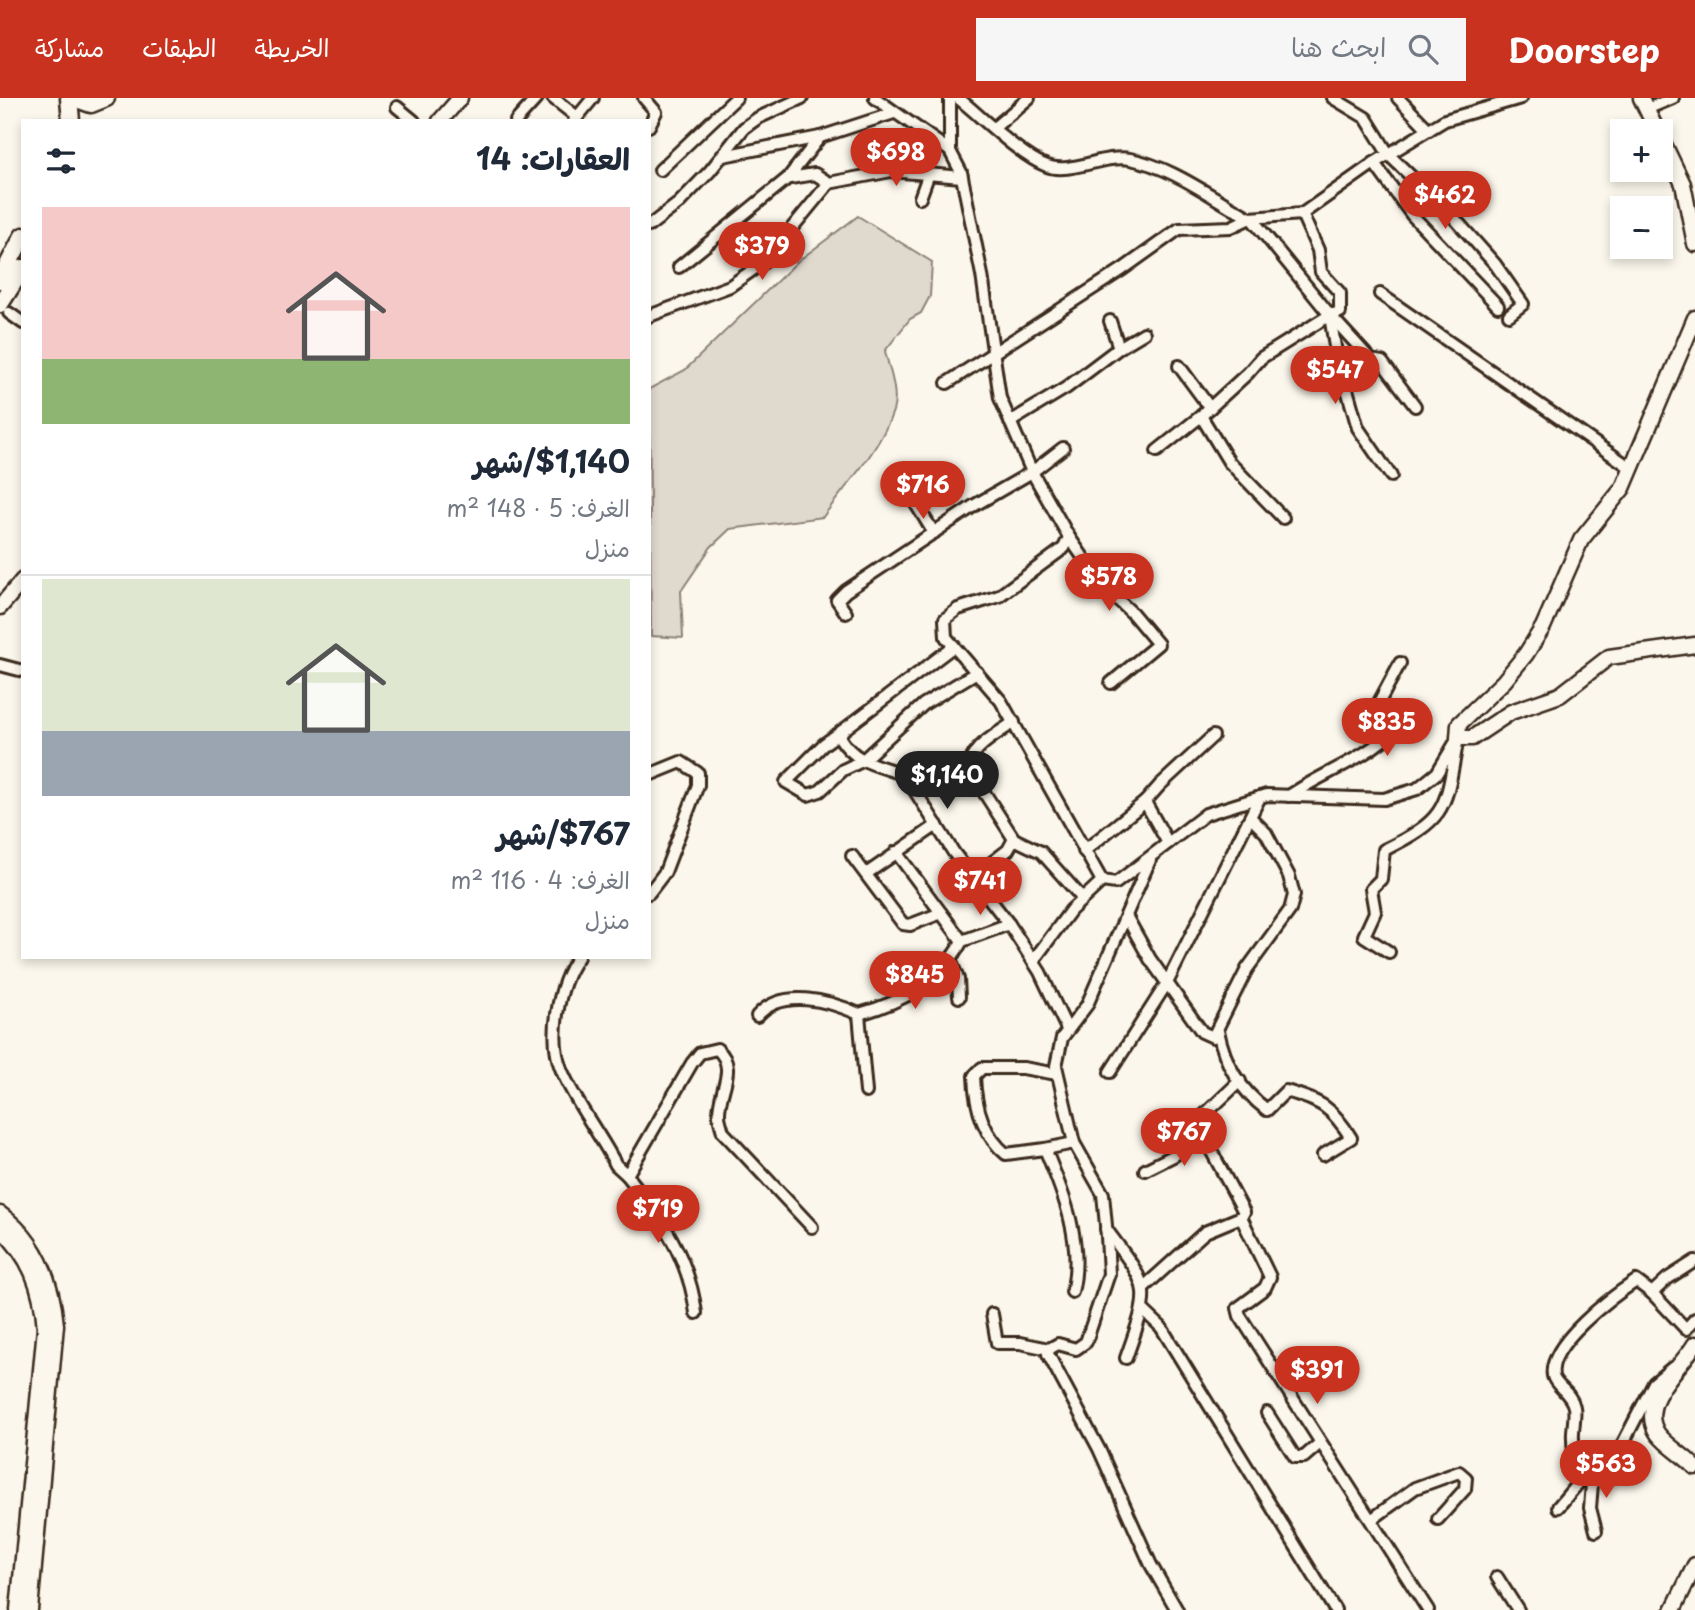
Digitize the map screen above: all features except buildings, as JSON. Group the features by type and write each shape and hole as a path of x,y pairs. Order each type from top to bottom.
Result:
{"highway":[{"path":"71,119 73,99 91,104 106,99"},
{"path":"92,119 106,99"},
{"path":"0,281 21,240"},
{"path":"5,308 21,272"}],"main road":[{"path":"442,119 460,98"},
{"path":"1673,163 1683,184 1695,244"},
{"path":"1695,317 1623,488 1581,540 1543,627 1526,654 1485,701 1459,724 1458,738 1464,740 1479,735 1511,712 1560,695 1609,657 1695,645"},
{"path":"0,607 21,582"},
{"path":"0,1214 19,1231 43,1265 50,1286 56,1325 30,1610"},
{"path":"0,1228 24,1254 33,1271 40,1289 45,1328 18,1610"},
{"path":"1693,1348 1659,1391 1653,1419 1657,1433 1695,1467"},
{"path":"1673,1610 1695,1565"}],"street":[{"path":"518,119 537,98"},
{"path":"554,98 575,119 593,98"},
{"path":"644,98 656,112 651,122"},
{"path":"660,170 736,98"},
{"path":"651,224 679,203 723,156 744,128 758,118 802,98"},
{"path":"876,98 950,151"},
{"path":"950,98 950,151 962,177 1000,398 1032,472 1069,537 1102,586 1132,613 1158,644 1111,683"},
{"path":"958,98 1048,167 1080,166 1107,157 1131,159 1170,174 1251,218 1371,360 1382,362 1415,406"},
{"path":"995,127 1029,98"},
{"path":"1333,98 1366,118 1389,155 1455,219 1519,295 1523,304 1509,315"},
{"path":"1398,98 1429,130"},
{"path":"947,383 1179,229 1231,227 1251,218 1302,214 1374,163 1445,120 1482,103 1521,98"},
{"path":"1644,104 1673,98"},
{"path":"397,107 412,119"},
{"path":"723,156 820,137 894,113"},
{"path":"679,267 788,178 820,137"},
{"path":"1374,163 1412,215 1498,306"},
{"path":"651,315 730,286 764,262 829,183 891,171 962,177"},
{"path":"788,178 815,174 829,183"},
{"path":"920,198 928,176"},
{"path":"1157,451 1210,408 1261,358 1330,314 1340,312 1340,293 1321,272 1318,250 1302,214"},
{"path":"1380,294 1631,468"},
{"path":"5,308 21,321"},
{"path":"1330,314 1335,347 1358,428 1391,477"},
{"path":"1110,321 1119,348"},
{"path":"1010,422 1066,388 1119,348 1144,333"},
{"path":"1179,366 1210,408"},
{"path":"1201,416 1229,462 1283,518"},
{"path":"846,613 837,600 846,591 1032,472 1063,448"},
{"path":"904,485 934,533"},
{"path":"1069,537 1064,548 999,596 958,608 945,619 946,637 977,672 1014,722 1102,881"},
{"path":"954,646 824,744 786,782 808,795 820,791 843,770 862,761 924,704 977,672"},
{"path":"1289,796 1319,775 1380,743 1393,731 1378,704 1401,663"},
{"path":"0,665 21,670"},
{"path":"1014,722 972,754 969,764 971,772 1014,839 1041,852 1082,898"},
{"path":"842,731 841,738 847,748 862,761 884,771 905,775 1033,961 1067,1030"},
{"path":"1084,851 1146,802 1160,785 1213,736"},
{"path":"1033,961 1082,898 1102,881 1116,883 1206,814 1260,797 1384,799 1417,789 1437,773 1458,738"},
{"path":"1389,953 1364,936 1375,912 1371,889 1381,879 1384,850 1416,834 1446,803 1458,738"},
{"path":"651,774 681,762 698,773 698,785 665,873 651,890"},
{"path":"1110,1072 1167,983 1260,797"},
{"path":"1146,802 1168,843"},
{"path":"1126,916 1150,960 1202,1032 1213,1037 1247,969 1290,910 1294,895 1289,876 1266,833 1251,818"},
{"path":"866,874 937,825"},
{"path":"973,877 1008,849 1014,839"},
{"path":"896,852 962,941"},
{"path":"852,856 903,923 910,925 941,913"},
{"path":"992,1314 997,1343 1020,1343 1048,1349 1058,1344 1076,1349 1086,1342 1108,1274 1103,1194 1074,1143 1057,1074 1062,1038 1087,1005 1151,856"},
{"path":"757,1016 771,1005 792,999 833,1002 859,1014 894,1004 913,994 951,962 962,941 1009,924"},
{"path":"577,959 567,973 559,994 557,1044 561,1070 616,1165 628,1175 665,1222 693,1287 696,1312"},
{"path":"951,962 958,979 959,996"},
{"path":"859,1014 866,1091"},
{"path":"1218,1031 1224,1060 1254,1100 1267,1110 1286,1091 1315,1099 1335,1112 1351,1138 1323,1155"},
{"path":"628,1175 692,1063 700,1053 717,1049 726,1056 728,1069 719,1113 723,1132 812,1227"},
{"path":"1057,1074 1023,1068 982,1068 974,1076 974,1099 993,1143 1006,1154 1074,1143"},
{"path":"1145,1170 1175,1155 1182,1136 1240,1081"},
{"path":"1144,1287 1205,1232 1241,1217 1244,1212 1197,1124"},
{"path":"1045,1149 1071,1221 1077,1273 1072,1292"},
{"path":"1241,1217 1270,1278 1265,1287 1238,1308 1240,1316 1294,1397 1319,1444 1428,1610"},
{"path":"1105,1227 1141,1277 1144,1287 1143,1310 1126,1358"},
{"path":"1652,1293 1667,1279 1695,1261"},
{"path":"1579,1482 1573,1440 1574,1407 1567,1389 1555,1381 1555,1359 1566,1342 1636,1281 1652,1293 1686,1329 1695,1319"},
{"path":"1143,1310 1161,1327 1335,1610"},
{"path":"1558,1507 1579,1482 1619,1451 1654,1383 1693,1348"},
{"path":"1048,1349 1131,1514 1151,1565 1177,1610"},
{"path":"1267,1413 1295,1457 1304,1457 1319,1444"},
{"path":"1371,1520 1415,1488 1459,1472 1466,1478 1465,1489 1438,1519"},
{"path":"1593,1472 1590,1508 1596,1531"},
{"path":"1497,1577 1518,1610"}],"shaded area":[{"path":"858,216 932,262 930,296 921,313 910,319 885,351 893,381 893,411 871,454 823,517 730,529 711,547 681,591 683,638 651,636 651,388 685,370 798,261"}]}
